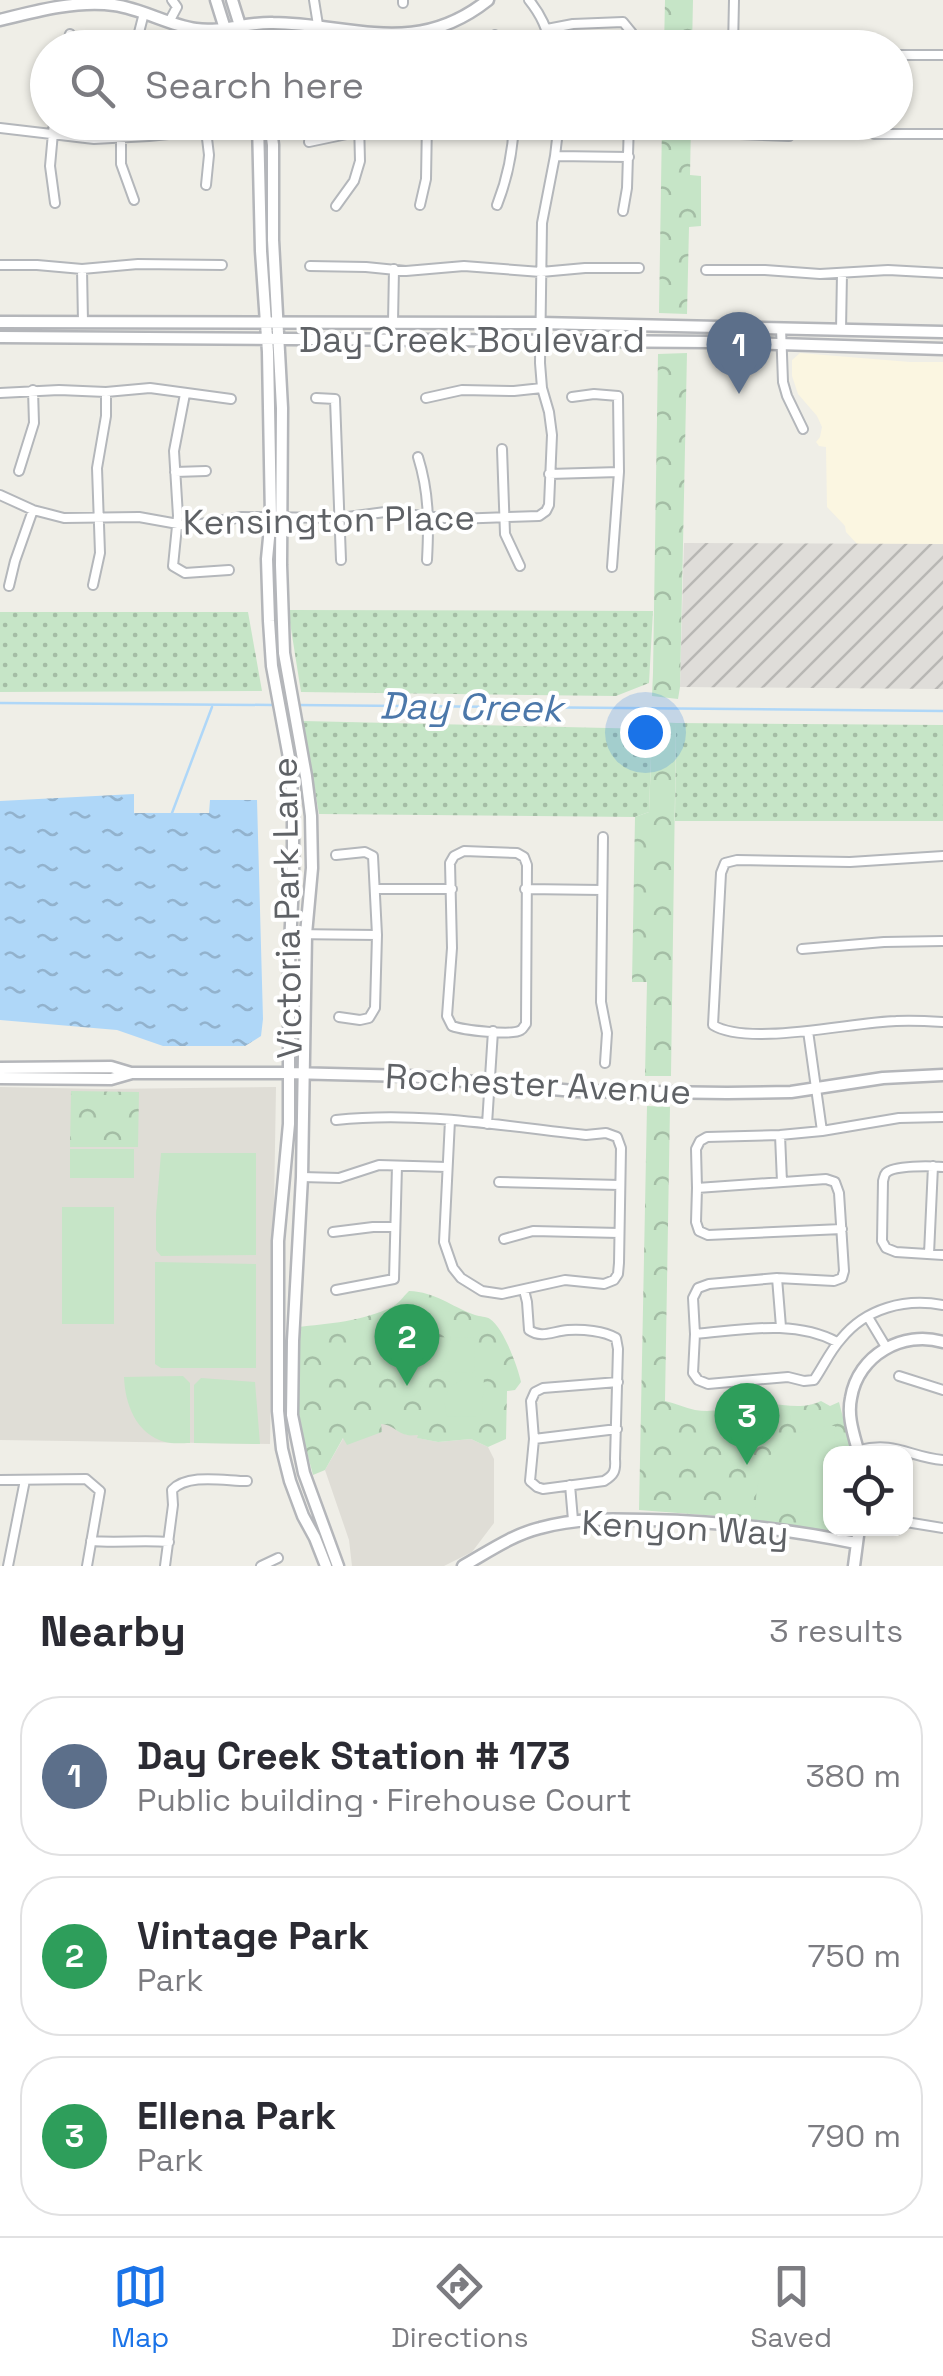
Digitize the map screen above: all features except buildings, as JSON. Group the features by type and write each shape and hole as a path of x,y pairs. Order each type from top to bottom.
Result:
{"street":[{"path":"216,0 224,28"},
{"path":"232,0 240,30"},
{"path":"314,0 318,25"},
{"path":"427,30 447,24 488,0"},
{"path":"529,0 547,29 617,21 631,30"},
{"path":"733,30 734,0"},
{"path":"169,22 177,2"},
{"path":"0,20 91,3 127,4 198,30 266,22 342,30"},
{"path":"140,30 144,13"},
{"path":"913,55 943,56"},
{"path":"0,128 30,131"},
{"path":"913,134 943,134"},
{"path":"53,140 50,166 56,202"},
{"path":"120,140 121,164 134,200"},
{"path":"206,185 207,140"},
{"name":"Victoria Park Lane","path":"259,140 260,240 272,324"},
{"name":"Victoria Park Lane","path":"270,140 276,517 282,622 289,690 311,816 312,868 306,934 302,1177 292,1415 304,1474 338,1566"},
{"path":"308,142 315,140"},
{"path":"336,206 354,180 360,162 359,140"},
{"path":"420,205 426,179 427,140"},
{"path":"498,205 513,140"},
{"path":"556,140 542,224 540,324 542,388 552,435 549,474 619,472"},
{"path":"623,211 628,140"},
{"path":"555,156 628,157"},
{"path":"0,265 82,269 138,264 222,265"},
{"path":"310,266 422,270 464,266 541,272 639,268"},
{"path":"82,269 82,322"},
{"path":"393,322 394,270"},
{"path":"706,270 943,273"},
{"path":"841,330 842,273"},
{"name":"Day Creek Boulevard","path":"0,322 393,322 943,332"},
{"path":"781,328 785,391 803,429"},
{"name":"Day Creek Boulevard","path":"0,337 781,343 943,349"},
{"path":"0,393 150,388 231,399"},
{"path":"426,398 462,390 514,392 542,388"},
{"path":"19,472 34,424 33,390"},
{"path":"93,585 100,553 97,468 106,392"},
{"path":"186,394 174,451 177,524 173,566 184,573 229,570"},
{"path":"572,397 618,396 619,472 612,567"},
{"path":"316,398 335,399 341,560"},
{"path":"502,448 502,516 505,534 520,566"},
{"path":"418,457 427,485 426,560"},
{"path":"175,472 206,471"},
{"name":"Kensington Place","path":"0,495 64,518 139,516 197,526 230,518 340,518 385,512 455,519 543,513 549,505 549,474"},
{"path":"10,586 33,510"},
{"name":"Victoria Park Lane","path":"276,517 267,559 269,622 272,666 293,797 294,862 289,1124 278,1241 280,1432 295,1496 326,1566"},
{"path":"603,837 600,1002 608,1033 605,1063"},
{"path":"336,855 365,852 373,856 377,935 375,1008 369,1018 339,1018"},
{"path":"464,852 517,853 524,856 525,890 526,1024 510,1034 452,1026 447,1016 452,948 450,863 454,856 464,852"},
{"path":"943,856 850,862 724,863 712,1025 722,1031 772,1034 895,1020 943,1022"},
{"path":"376,889 452,889"},
{"path":"525,890 602,890"},
{"path":"290,934 377,935"},
{"path":"802,949 943,941"},
{"path":"808,1030 822,1130"},
{"path":"487,1124 493,1031"},
{"name":"Rochester Avenue","path":"0,1068 112,1067 132,1073"},
{"name":"Rochester Avenue","path":"0,1078 303,1073 428,1077 599,1092 759,1093 943,1075"},
{"path":"336,1120 372,1116 450,1120 617,1137 621,1148 618,1274 614,1280 604,1284 566,1280 502,1294 482,1291 461,1278 444,1242 450,1120"},
{"path":"842,1229 708,1235 699,1232 696,1148 700,1141 707,1137 780,1135 899,1118 943,1117"},
{"path":"780,1135 782,1182"},
{"path":"302,1177 340,1178 380,1165 446,1167"},
{"path":"336,1290 394,1280 397,1166"},
{"path":"929,1254 938,1166 886,1172 882,1182 882,1242 886,1248 896,1252 929,1254 943,1254"},
{"path":"698,1188 826,1179 835,1182 844,1271 842,1278 834,1281 777,1278 698,1288 693,1298 693,1374 698,1380 708,1384 788,1377 814,1380 837,1342 868,1316 897,1304 943,1305"},
{"path":"499,1182 620,1185"},
{"path":"333,1232 394,1227"},
{"path":"504,1238 533,1230 619,1233"},
{"path":"777,1278 781,1327"},
{"path":"524,1290 529,1330 533,1334 570,1330 612,1335 618,1344 618,1382 616,1469 604,1481 537,1487 530,1481 534,1439 531,1402 536,1392 543,1388 618,1382"},
{"path":"868,1316 886,1347"},
{"path":"695,1334 781,1327 820,1333 837,1342"},
{"path":"857,1446 850,1418 850,1397 868,1362 886,1347 907,1340 943,1342"},
{"path":"899,1376 943,1390"},
{"path":"534,1439 617,1429"},
{"path":"913,1453 943,1460"},
{"path":"0,1480 92,1482 100,1491 87,1566"},
{"path":"6,1560 24,1480"},
{"path":"164,1566 174,1505 172,1490 178,1483 247,1482"},
{"path":"570,1485 574,1520"},
{"name":"Kenyon Way","path":"466,1565 499,1544 536,1528 574,1520 718,1522 856,1543"},
{"path":"913,1523 943,1528"},
{"path":"854,1566 857,1536"},
{"path":"91,1541 168,1542"},
{"path":"261,1566 278,1558"}],"shaded area":[{"path":"800,353 943,362 943,544 857,544 827,507 826,447 816,442 822,427 798,394 792,376 792,360"},
{"path":"684,543 943,544 943,689 680,687"},
{"path":"0,1087 276,1087 270,1444 0,1440"},
{"path":"373,1424 387,1424 407,1435 438,1442 471,1439 488,1447 494,1459 494,1523 472,1552 444,1566 352,1566 349,1540 325,1470 344,1437"}],"green space":[{"path":"665,0 693,0 692,30 664,30"},
{"path":"662,140 691,140 690,175 701,176 701,226 689,227 687,314 659,313"},
{"path":"687,353 678,699 652,696 658,354"},
{"path":"288,610 653,611 649,683 616,696 301,692"},
{"path":"0,612 248,612 262,691 0,692"},
{"path":"303,721 652,729 649,812 635,817 319,814"},
{"path":"657,722 676,723 671,1076 645,1076 647,982 632,982 635,817 649,812 652,733"},
{"path":"676,723 943,725 943,821 675,821"},
{"path":"71,1091 139,1092 138,1147 70,1147"},
{"path":"647,1106 670,1107 665,1401 704,1411 758,1404 801,1406 821,1401 830,1406 839,1402 850,1446 823,1446 823,1531 743,1518 639,1510"},
{"path":"70,1149 134,1149 134,1178 70,1178"},
{"path":"161,1153 256,1153 256,1255 161,1256 156,1250 156,1214"},
{"path":"62,1207 114,1207 114,1324 62,1324"},
{"path":"155,1262 256,1264 256,1368 161,1368 155,1364"},
{"path":"409,1291 488,1318 500,1330 521,1382 515,1390 507,1391 506,1439 488,1447 471,1439 438,1442 381,1424 382,1432 347,1445 343,1438 325,1470 313,1475 295,1394 297,1327 369,1316 394,1306"},
{"path":"432,1337 475,1338 474,1373 431,1371"},
{"path":"183,1376 190,1383 190,1443 165,1442 146,1432 134,1417 124,1377"},
{"path":"484,1377 482,1414 447,1416 445,1399 451,1387"},
{"path":"201,1378 255,1382 260,1444 194,1443 194,1385"},
{"path":"835,1426 834,1446 823,1446 823,1512 756,1511 765,1464 783,1443 810,1429"}],"water":[{"path":"134,794 134,813 209,813 210,800 257,800 263,1019 261,1036 245,1046 163,1046 117,1030 0,1020 0,801"}],"waterway":[{"name":"Day Creek","path":"0,703 273,705"},
{"name":"Day Creek","path":"296,705 943,711"},
{"path":"172,813 212,707"}],"place":[{"name":"Day Creek Station # 173","path":"739,394"},
{"name":"Vintage Park","path":"407,1386"},
{"name":"Ellena Park","path":"747,1465"}]}
